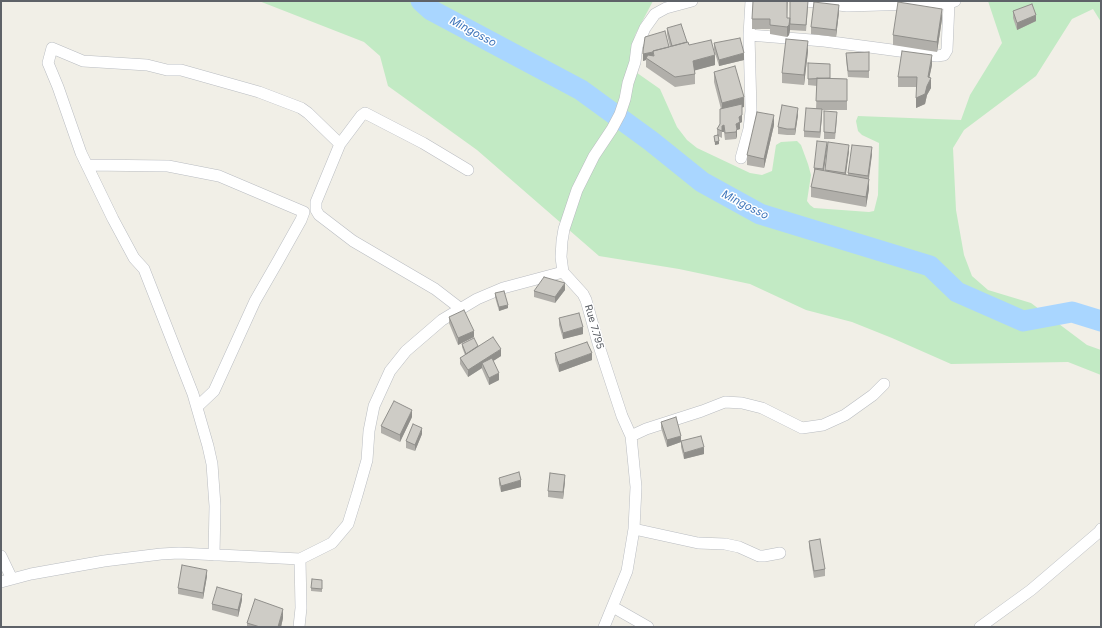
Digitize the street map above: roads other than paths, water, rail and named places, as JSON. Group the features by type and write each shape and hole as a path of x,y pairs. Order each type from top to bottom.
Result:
{"street":[{"path":"1,556 6,580 104,561 161,554 179,553 300,559 332,543 348,524 366,460 374,406 390,371 406,351 442,320 477,299 503,288 563,272 561,257 564,229 577,190 594,156 620,114 635,62 637,46 645,28 655,14 680,3 692,1"},
{"path":"741,158 749,129 751,112 749,35 751,1"},
{"path":"749,35 824,41 938,56 944,54 947,50 953,2 847,4 806,1"},
{"path":"214,555 215,506 212,464 193,394 144,269 134,258 81,153 48,63 52,48 83,61 147,65 167,70 181,70 259,92 301,108 340,144"},
{"path":"461,309 435,289 353,241 319,215 316,210 316,202 340,144 361,116 365,113 423,143 468,170"},
{"path":"87,165 168,166 219,176 304,212 301,220 255,301 214,391 197,407"},
{"name":"Rue 7.795","path":"563,272 583,294 586,300 598,343 622,416 631,436 636,487 634,529 627,571 604,627"},
{"path":"631,436 646,429 725,402 762,408 802,428 823,426 845,415 873,395 884,384"},
{"path":"634,529 698,543 725,544 739,547 759,556 780,553"},
{"path":"980,627 1031,590 1101,529"},
{"path":"299,627 301,608 300,559"},
{"path":"612,607 648,627"}],"waterway":[{"name":"Mingosso","path":"421,1 431,10 581,90 651,141 702,182 760,214 930,266 957,292 1023,321 1072,312 1101,321"}]}
